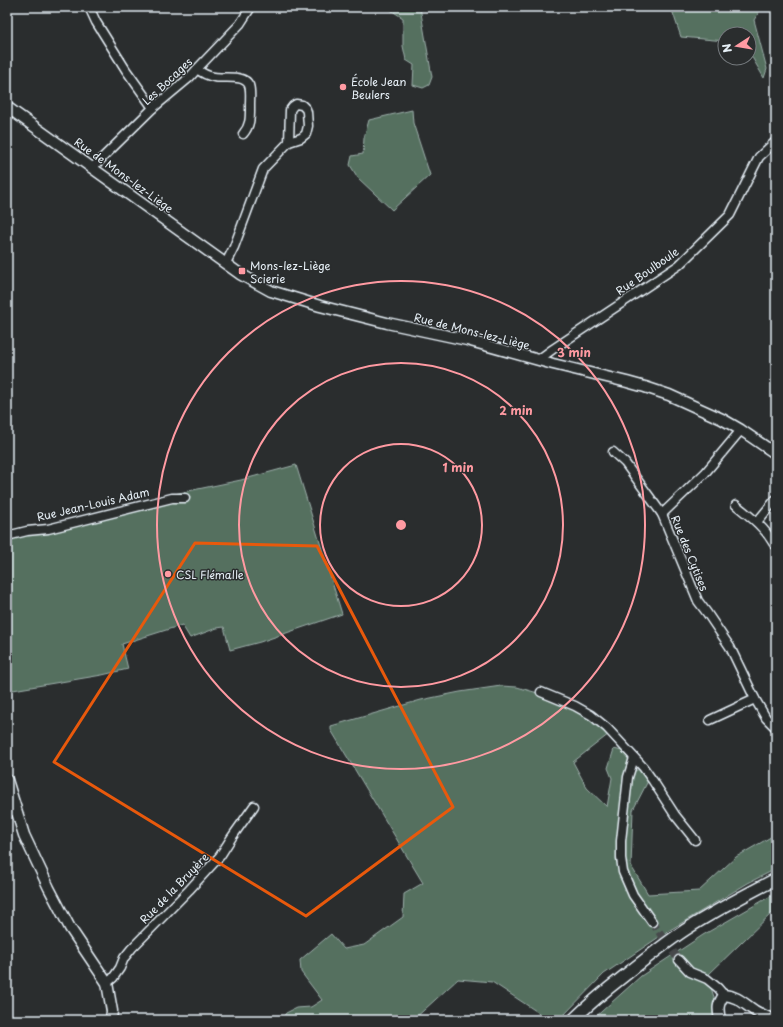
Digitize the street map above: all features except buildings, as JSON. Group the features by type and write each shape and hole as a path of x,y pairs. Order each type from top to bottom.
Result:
{"main road":[{"path":"573,1020 618,980 685,930 742,896 776,879"}],"street":[{"path":"89,7 96,22 126,70 153,108"},
{"name":"Les Bocages","path":"92,168 153,108 189,78 240,24 251,7"},
{"path":"197,69 214,77 242,79 248,84 250,90 250,119 248,127 243,134"},
{"name":"Rue de Mons-lez-Liège","path":"7,107 240,274 271,290 313,304 387,323 467,340 538,360 645,387 722,419 776,454"},
{"name":"Rue Boulboule","path":"538,360 679,265 730,215 759,158 776,141"},
{"path":"226,263 234,247 263,169 289,142"},
{"path":"662,514 705,473 741,430"},
{"name":"Rue des Cytises","path":"613,452 625,463 662,514 698,601 730,647 755,700 766,718 776,728"},
{"name":"Rue Jean-Louis Adam","path":"7,536 27,531 48,529 172,498 185,498"},
{"path":"757,522 776,499"},
{"path":"736,505 757,522 776,545"},
{"path":"541,692 575,706 591,715 607,728 643,767 695,840"},
{"path":"710,720 755,700"},
{"path":"634,758 628,777 621,841 621,858 623,872 633,895 652,922"},
{"path":"7,780 11,811 70,928 107,983 112,1011 111,1020"},
{"name":"Rue de la Bruyère","path":"107,983 113,978 120,968 124,958 132,948 220,856 232,836 254,806"},
{"path":"679,960 690,972 707,979 718,988 724,996"},
{"path":"724,996 732,996 764,1016 776,1020"},
{"path":"720,1020 718,1010 719,1002 724,996"}],"highlighted area":[{"path":"195,543 317,546 453,807 306,916 54,762"}],"green space":[{"path":"386,7 420,7 432,77 429,85 423,88 413,85 414,65 406,60 403,46 403,18"},
{"path":"671,7 762,7 754,20 756,26 717,26 717,40 681,37"},
{"path":"757,31 767,69 764,78 757,66"},
{"path":"412,110 413,123 430,175 392,210 358,178 350,165 352,156 363,154 364,138 369,120"},
{"name":"CSL Flémalle","path":"296,465 342,614 260,642 230,650 224,627 217,628 190,638 182,625 122,644 128,669 102,675 7,691 7,534 45,527 174,494 241,480"},
{"path":"501,686 517,687 548,696 580,711 609,734 573,762 587,788 607,807 612,778 608,768 614,749 626,752 629,769 633,771 641,769 649,779 633,810 631,866 648,894 699,891 736,857 776,834 776,869 748,883 665,933 604,974 559,1020 533,1020 539,1013 492,982 458,979 413,1020 281,1020 286,1013 296,1008 311,1007 322,1000 301,972 300,960 331,934 344,949 364,945 403,917 404,894 423,883 331,730 331,726 421,700"},
{"path":"776,893 776,909 707,976 715,1000 715,1020 592,1020 641,976 703,935"}],"tunnel":[{"path":"652,922 679,960"}],"place":[{"name":"École Jean Beulers","path":"343,87"},
{"name":"Mons-lez-Liège Scierie","path":"242,271"},
{"name":"CSL Flémalle","path":"168,574"}]}
